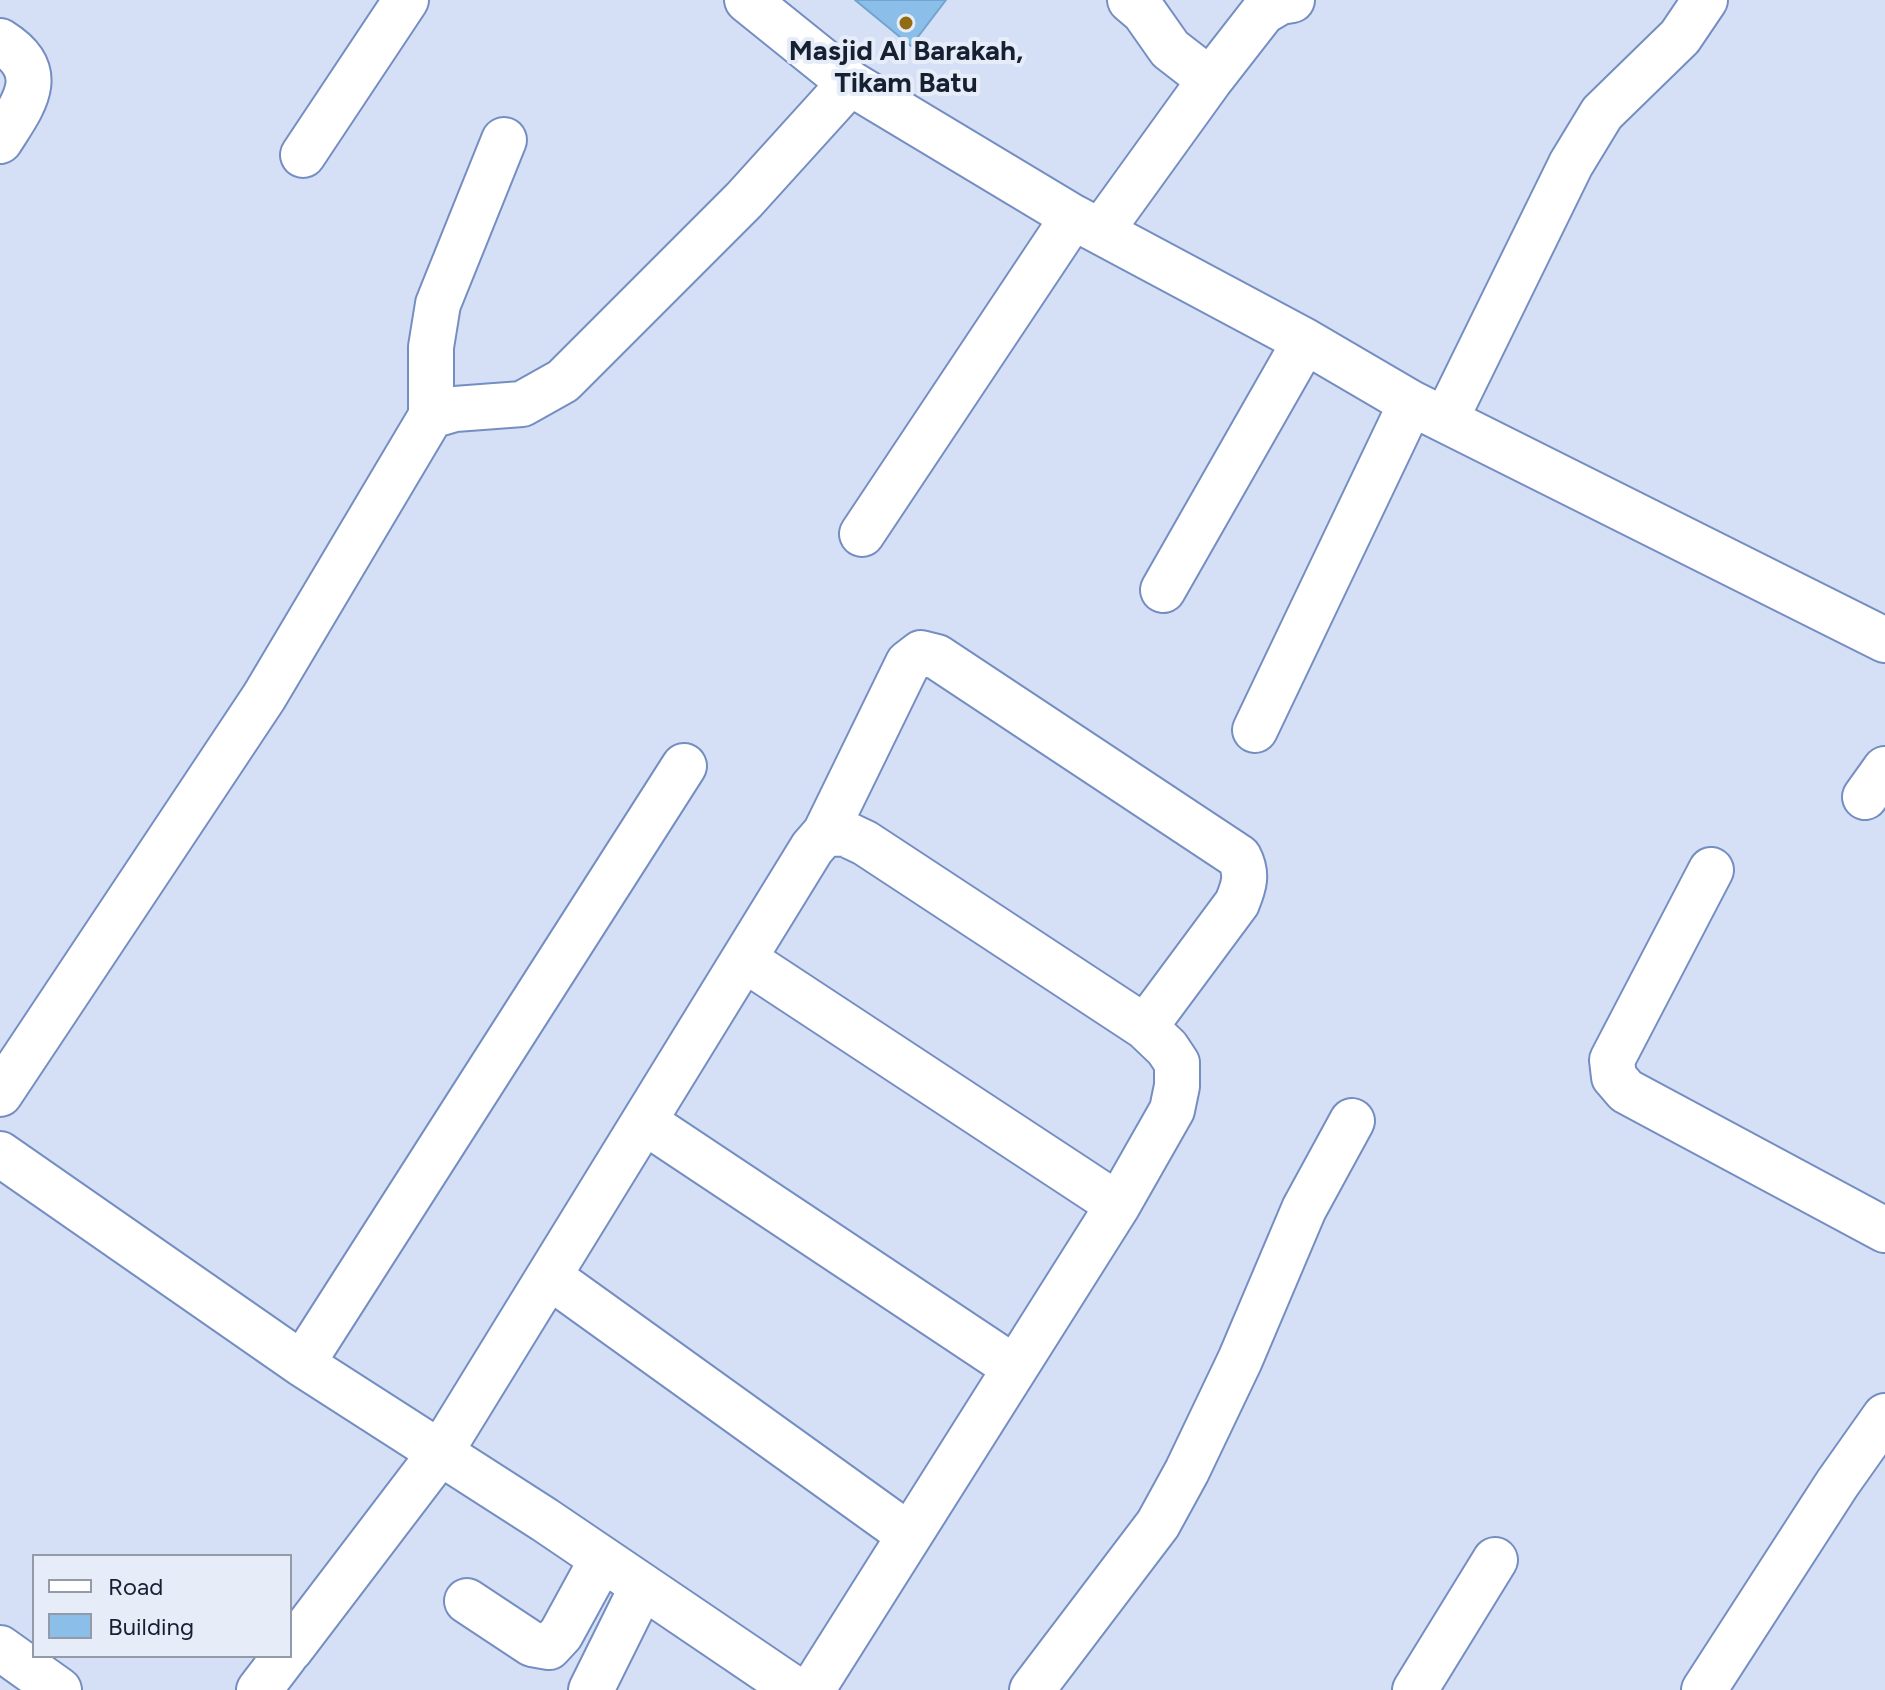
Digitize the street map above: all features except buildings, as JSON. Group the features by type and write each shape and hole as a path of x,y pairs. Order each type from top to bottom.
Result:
{"street":[{"path":"303,155 406,0"},
{"path":"747,0 850,83 1087,224 1428,411 1885,640"},
{"path":"1130,0 1144,12 1170,49 1210,80"},
{"path":"862,534 1087,224 1210,80 1263,12 1280,2 1292,0"},
{"path":"1255,730 1428,411 1602,113 1680,37 1705,0"},
{"path":"0,41 23,62 31,76 26,101 0,141"},
{"path":"431,416 455,409 522,404 563,381 744,200 850,83"},
{"path":"0,1094 264,697 431,416 431,347 438,304 504,140"},
{"path":"1163,590 1305,341"},
{"path":"292,1647 440,1453 812,848 825,833 908,663 921,653 937,657 1239,857 1245,869 1244,886 1237,903 1145,1027"},
{"path":"302,1364 684,766"},
{"path":"812,1690 1118,1205 1172,1110 1177,1086 1177,1063 1167,1048 1145,1027 865,843 846,834 825,833"},
{"path":"1711,870 1612,1060 1614,1077 1626,1091 1885,1230"},
{"path":"744,959 1118,1205"},
{"path":"1032,1690 1158,1524 1240,1360 1304,1209 1352,1121"},
{"path":"645,1122 1015,1368"},
{"path":"0,1154 302,1364 602,1559 796,1690"},
{"path":"550,1277 909,1535"},
{"path":"1704,1690 1837,1484 1885,1416"},
{"path":"467,1601 532,1644 549,1647 561,1634 602,1559"},
{"path":"1415,1690 1495,1560"},
{"path":"591,1690 642,1587"},
{"path":"0,1648 59,1690"},
{"path":"259,1690 283,1658"}],"place":[{"name":"Masjid Al Barakah, Tikam Batu","path":"906,23"}]}
